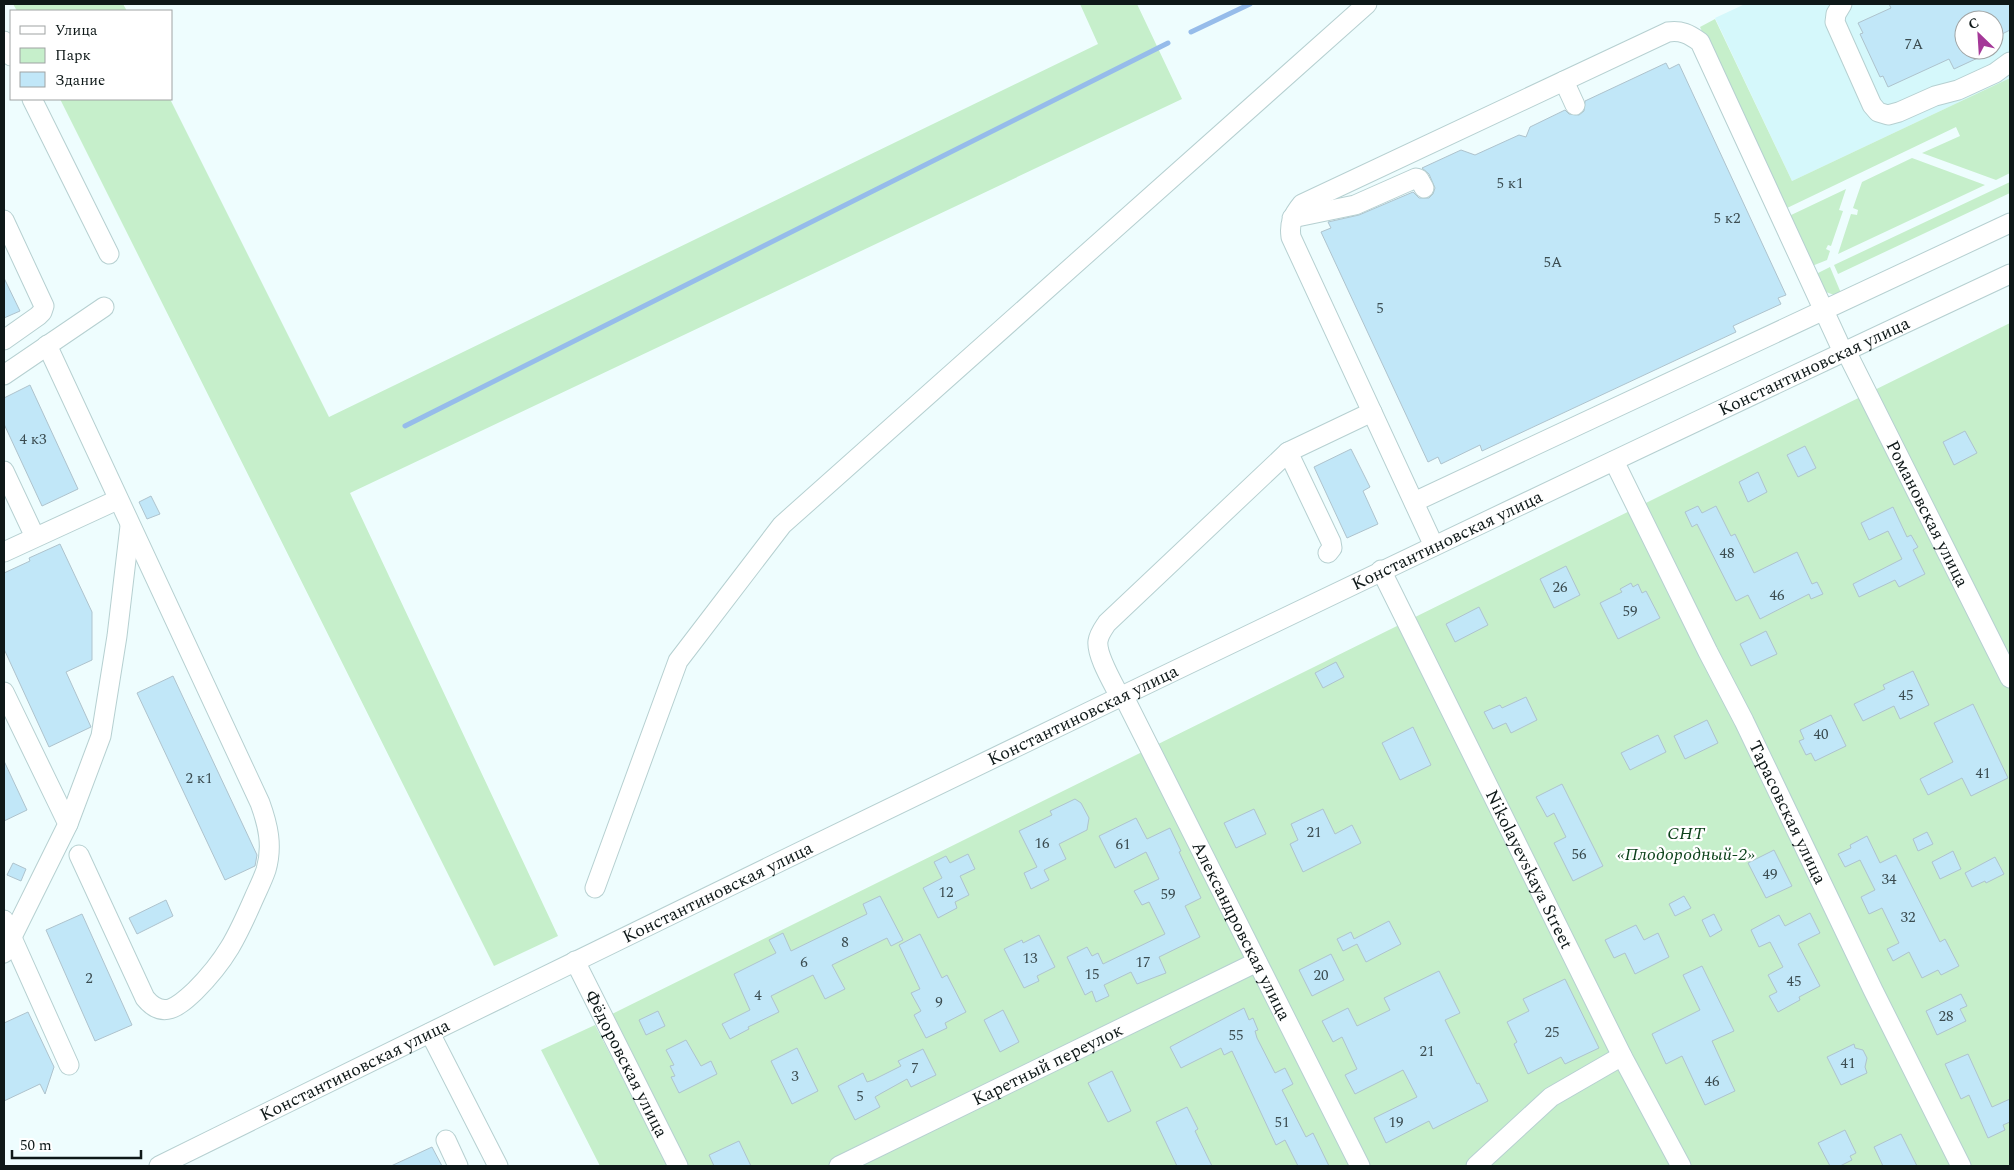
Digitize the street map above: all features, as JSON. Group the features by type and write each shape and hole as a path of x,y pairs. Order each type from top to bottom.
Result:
{"street":[{"path":"595,888 678,661 782,525 1367,4"},
{"path":"1842,4 1836,14 1835,22 1872,105 1878,112 1888,115 1899,112 1935,96 1958,90 1995,73 2010,62"},
{"name":"Романовская улица","path":"1292,218 1302,204 1410,163 1564,81 1668,32 1678,30 1691,35 1700,42 1823,310 2010,678"},
{"path":"4,41 10,54"},
{"path":"1564,81 1575,105"},
{"path":"32,100 109,254"},
{"path":"1424,188 1419,179 1416,178 1354,205 1292,218 1290,226 1291,237 1434,546"},
{"path":"4,220 44,306 38,316 4,340"},
{"path":"1414,502 2010,223"},
{"name":"Константиновская улица","path":"159,1166 575,961 1382,570 2010,274"},
{"path":"4,375 104,306"},
{"path":"46,346 260,803 268,824 270,839 266,869 237,938 214,972 183,1003 165,1010 157,1009 145,998 79,855"},
{"name":"Александровская улица","path":"1360,1166 1099,652 1098,641 1104,628 1288,452 1372,412"},
{"path":"1288,452 1331,542 1332,548 1328,553"},
{"name":"Тарасовская улица","path":"1614,461 1744,721 1873,990 1961,1166"},
{"path":"4,471 35,537"},
{"path":"4,552 117,500"},
{"path":"8,946 68,824 101,736 118,636 130,526"},
{"name":"Nikolayevskaya Street","path":"1382,570 1622,1056 1681,1166"},
{"path":"4,692 68,824"},
{"path":"4,920 8,946 69,1065"},
{"name":"Фёдоровская улица","path":"575,961 678,1166"},
{"name":"Каретный переулок","path":"839,1166 1257,962"},
{"path":"430,1033 498,1166"},
{"path":"1476,1166 1551,1097 1622,1056"},
{"path":"446,1140 458,1166"}],"shaded area":[{"path":"1745,4 2010,4 2010,78 1792,181 1715,18"}],"green space":[{"path":"13,4 123,4 126,10 16,10"},
{"path":"1080,4 1137,4 1182,99 350,493 558,936 494,966 61,100 170,100 329,417 1098,44"},
{"path":"1715,19 1792,181 2010,78 2010,173 1996,180 1922,153 1960,136 1956,127 1785,209 1700,27"},
{"path":"1912,158 1985,185 1838,254 1851,214 1857,215 1858,210 1853,208 1862,182"},
{"path":"2010,182 2010,193 1838,274 1834,265"},
{"path":"1846,189 1839,210 1843,211 1831,246 1828,245 1826,249 1830,251 1827,260 1812,266 1789,216"},
{"path":"1830,267 1841,293 1834,295 1826,292 1816,274"},
{"name":"СНТ «Плодородный-2»","path":"2010,323 2010,1166 681,1166 612,1014"},
{"path":"595,1025 668,1166 600,1166 541,1050"}],"building":[{"path":"1889,4 2010,4 2010,30 2004,33 2004,10 1954,10 1954,60 1973,60 1954,69 1949,59 1888,87 1883,76 1880,77 1860,34 1863,33 1858,23 1891,8"},
{"path":"1666,63 1669,69 1679,64 1786,295 1778,298 1781,304 1733,326 1736,332 1482,451 1480,445 1441,464 1438,457 1428,462 1321,232 1331,228 1328,222 1359,215 1413,192 1419,198 1429,198 1435,188 1429,174 1422,168 1461,150 1475,155 1519,135 1526,137 1530,127 1565,110 1569,114 1579,115 1584,111 1585,101"},
{"path":"4,278 20,311 4,318"},
{"path":"30,385 78,489 42,506 4,424 4,398"},
{"path":"1965,431 1977,453 1954,465 1943,442"},
{"path":"1805,446 1816,468 1798,477 1787,455"},
{"path":"1351,449 1370,487 1363,491 1378,524 1347,538 1314,467"},
{"path":"1758,472 1767,492 1748,502 1739,482"},
{"path":"151,496 160,514 147,519 139,502"},
{"path":"1698,506 1702,513 1716,506 1731,536 1735,534 1754,573 1797,552 1812,584 1817,582 1823,594 1811,599 1809,594 1760,619 1748,595 1736,601 1697,524 1692,527 1685,512"},
{"path":"1893,507 1907,537 1911,535 1918,547 1913,550 1925,574 1899,587 1895,580 1859,597 1853,584 1902,559 1888,531 1869,540 1861,523"},
{"path":"60,544 92,612 92,660 66,672 91,727 49,747 4,649 4,573 30,561 29,558"},
{"path":"1566,566 1580,595 1554,608 1540,579"},
{"path":"1631,583 1633,587 1638,584 1642,593 1646,591 1660,618 1618,639 1600,603 1622,592 1620,589"},
{"path":"1479,607 1488,625 1455,642 1446,624"},
{"path":"1766,631 1777,654 1751,666 1740,644"},
{"path":"1336,662 1344,677 1323,688 1315,673"},
{"path":"1913,671 1929,705 1900,719 1894,706 1863,721 1854,704 1885,689 1883,685"},
{"path":"173,676 257,855 255,866 225,880 137,693"},
{"path":"1526,697 1537,720 1511,733 1506,723 1493,729 1484,712 1500,705 1502,708"},
{"path":"1973,704 2008,778 1971,796 1962,778 1928,795 1920,779 1953,762 1934,723"},
{"path":"1831,715 1846,746 1815,761 1811,753 1806,755 1799,741 1804,739 1800,730"},
{"path":"1707,720 1718,743 1685,759 1674,736"},
{"path":"1413,727 1431,765 1400,780 1382,743"},
{"path":"1658,735 1666,752 1630,770 1621,753"},
{"path":"4,761 27,810 4,821"},
{"path":"1562,784 1603,866 1573,881 1554,843 1566,837 1554,813 1547,817 1536,797"},
{"path":"1075,799 1081,803 1089,818 1087,830 1059,844 1066,859 1044,870 1049,880 1031,889 1024,873 1037,867 1019,831 1052,815 1050,811"},
{"path":"1254,809 1266,834 1236,848 1224,823"},
{"path":"1323,809 1335,834 1352,825 1361,843 1303,872 1290,844 1298,840 1291,824"},
{"path":"1136,818 1147,839 1170,828 1201,898 1185,906 1200,937 1159,957 1166,973 1137,984 1131,972 1104,985 1109,996 1096,1002 1092,991 1085,995 1067,957 1087,947 1092,956 1098,953 1103,964 1165,934 1149,902 1142,905 1134,891 1159,879 1146,852 1115,868 1099,836"},
{"path":"1927,832 1933,844 1918,851 1913,839"},
{"path":"1867,836 1880,863 1896,855 1940,942 1945,939 1959,966 1941,975 1938,970 1922,978 1909,952 1893,961 1887,949 1899,943 1882,908 1869,914 1861,897 1875,890 1860,860 1845,867 1838,854 1851,848 1850,845"},
{"path":"1774,850 1792,886 1766,898 1748,863"},
{"path":"1953,851 1961,869 1940,879 1932,862"},
{"path":"968,854 975,869 960,876 969,895 955,902 957,908 938,918 923,888 942,878 934,862 946,856 950,863"},
{"path":"1995,857 2004,874 1986,883 1985,881 1972,887 1965,873"},
{"path":"13,863 26,869 21,881 7,875"},
{"path":"880,896 903,940 891,946 887,938 832,965 845,989 825,999 813,975 771,996 779,1012 748,1027 749,1029 730,1039 722,1024 750,1010 734,974 776,953 769,940 783,933 791,951 867,914 863,904"},
{"path":"1684,896 1691,908 1675,916 1669,904"},
{"path":"166,900 173,916 137,934 129,918"},
{"path":"1810,913 1820,933 1798,944 1820,986 1799,997 1800,1000 1778,1012 1769,996 1777,992 1768,975 1783,967 1770,942 1759,947 1751,930 1779,915 1785,926"},
{"path":"82,914 132,1025 95,1041 46,930"},
{"path":"1714,914 1722,930 1710,937 1702,920"},
{"path":"1389,921 1401,944 1366,962 1357,944 1343,951 1337,939 1351,932 1354,939"},
{"path":"1636,925 1644,940 1658,933 1669,957 1635,974 1625,953 1614,958 1605,940"},
{"path":"920,934 942,978 947,975 966,1012 945,1023 947,1028 926,1038 914,1015 921,1011 911,993 920,989 899,945"},
{"path":"1039,935 1055,967 1037,976 1039,981 1024,988 1004,949 1022,940 1023,943"},
{"path":"1331,954 1344,980 1312,996 1299,970"},
{"path":"1702,966 1734,1031 1712,1041 1735,1091 1705,1105 1682,1056 1666,1064 1652,1034 1700,1010 1683,975"},
{"path":"1439,971 1460,1013 1445,1020 1477,1084 1479,1083 1488,1101 1433,1129 1429,1121 1386,1143 1374,1118 1417,1097 1403,1070 1355,1094 1345,1075 1357,1069 1342,1037 1333,1042 1322,1021 1348,1008 1357,1026 1390,1010 1384,998"},
{"path":"1565,979 1599,1048 1565,1064 1561,1057 1528,1074 1514,1044 1517,1042 1507,1022 1529,1011 1523,999"},
{"path":"1961,994 1967,1006 1960,1009 1966,1021 1937,1035 1926,1011"},
{"path":"1244,1008 1249,1020 1253,1018 1258,1030 1255,1031 1257,1038 1275,1073 1285,1068 1293,1084 1282,1090 1306,1137 1313,1133 1329,1166 1298,1166 1285,1140 1276,1145 1232,1051 1224,1055 1221,1048 1181,1068 1170,1047"},
{"path":"1003,1010 1019,1042 1000,1052 984,1020"},
{"path":"658,1011 665,1026 646,1035 639,1020"},
{"path":"28,1012 54,1067 45,1094 40,1084 4,1101 4,1023"},
{"path":"686,1040 701,1066 711,1061 717,1074 679,1093 671,1077 675,1076 670,1066 674,1065 666,1050"},
{"path":"1854,1044 1855,1048 1863,1050 1867,1058 1865,1067 1867,1073 1841,1085 1827,1057"},
{"path":"797,1048 818,1091 792,1104 771,1061"},
{"path":"923,1049 936,1075 911,1087 907,1079 880,1094 875,1097 880,1107 855,1120 838,1086 863,1073 867,1082 873,1080 901,1066 898,1061"},
{"path":"1968,1054 1992,1107 2010,1099 2010,1122 2003,1125 2005,1130 1988,1138 1969,1095 1961,1099 1945,1064"},
{"path":"1112,1071 1131,1111 1108,1122 1088,1083"},
{"path":"1187,1107 1198,1129 1195,1131 1212,1166 1177,1166 1156,1122"},
{"path":"1845,1130 1856,1153 1850,1156 1852,1160 1840,1166 1830,1166 1818,1143"},
{"path":"1901,1134 1917,1166 1883,1166 1874,1147"},
{"path":"739,1141 751,1166 714,1166 709,1155"},
{"path":"432,1147 442,1166 391,1166"}],"waterway":[{"path":"1191,32 1250,4"},
{"path":"405,426 1168,43"}]}
